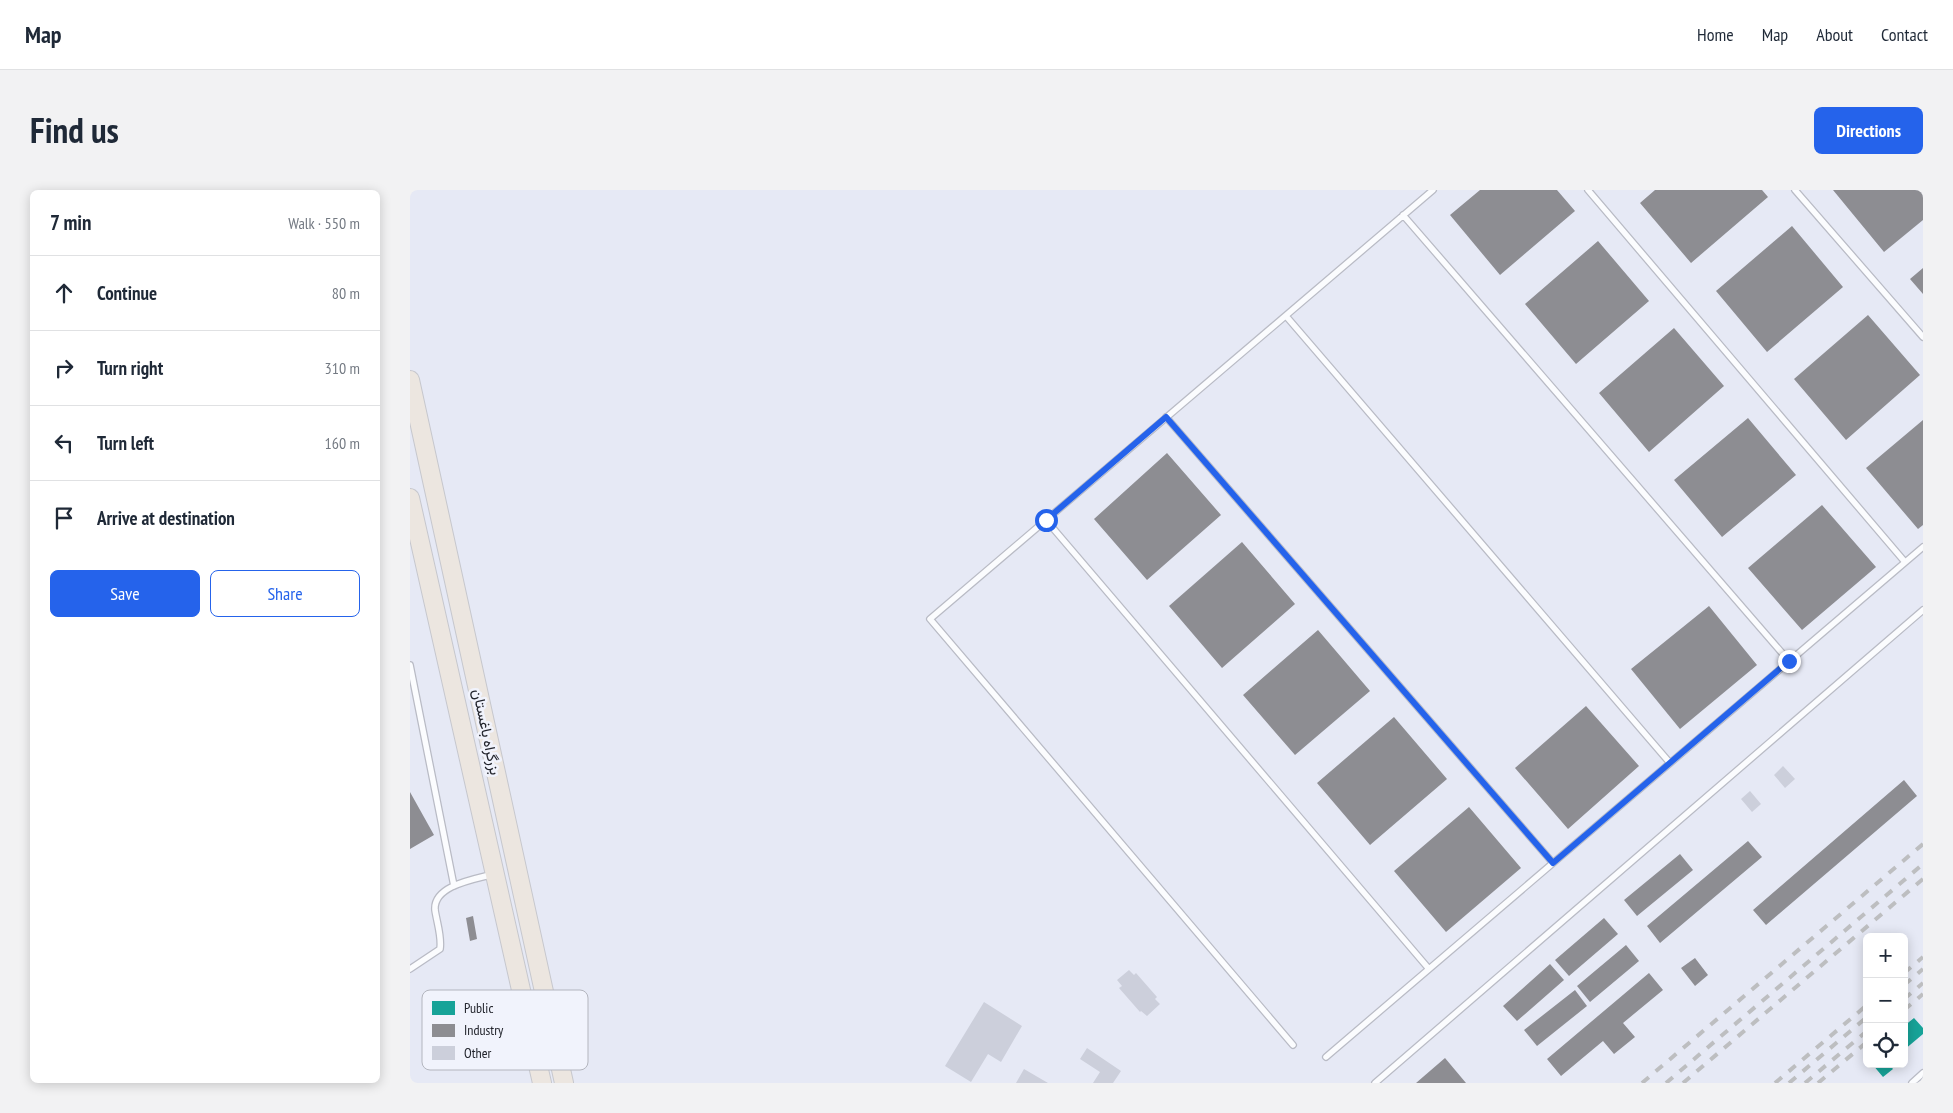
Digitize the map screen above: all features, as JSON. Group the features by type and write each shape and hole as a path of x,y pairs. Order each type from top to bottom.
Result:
{"highway":[{"name":"بزرگراه باغستان","path":"410,380 544,990"},
{"name":"بزرگراه باغستان","path":"410,498 522,990"},
{"name":"بزرگراه باغستان","path":"539,1070 542,1083"},
{"name":"بزرگراه باغستان","path":"561,1070 564,1083"}],"lane":[{"path":"1293,1045 930,619 1433,190"},
{"path":"1588,190 1905,562"},
{"path":"1795,190 1923,337"},
{"path":"1403,215 1789,661"},
{"path":"1286,316 1670,763"},
{"path":"1166,417 1553,863"},
{"path":"1046,520 1429,969"},
{"path":"1326,1057 1923,547"},
{"path":"1375,1083 1923,610"},
{"path":"410,665 454,886"},
{"path":"410,969 440,949 435,908 436,901 440,895 454,886 496,874"},
{"path":"1912,1083 1923,1073"}],"building: Public":[{"path":"1914,1018 1923,1028 1923,1034 1908,1047 1908,1023"},
{"path":"1875,1068 1892,1068 1893,1069 1883,1077"}],"building: Industry":[{"path":"1480,190 1557,190 1575,211 1500,275 1450,215"},
{"path":"1655,190 1762,190 1768,197 1691,263 1640,203"},
{"path":"1833,190 1923,190 1923,220 1884,252"},
{"path":"1792,226 1843,287 1767,352 1716,291"},
{"path":"1598,241 1649,301 1576,364 1525,304"},
{"path":"1923,268 1923,294 1910,279"},
{"path":"1868,315 1920,375 1846,440 1794,379"},
{"path":"1674,328 1724,386 1649,452 1599,393"},
{"path":"1748,418 1796,475 1722,537 1674,480"},
{"path":"1923,420 1923,525 1918,529 1866,468"},
{"path":"1167,453 1221,515 1147,580 1094,519"},
{"path":"1822,505 1876,567 1802,630 1748,568"},
{"path":"1242,542 1295,604 1222,668 1169,606"},
{"path":"1709,606 1757,665 1680,729 1631,669"},
{"path":"1318,630 1370,691 1295,755 1243,695"},
{"path":"1586,706 1639,766 1568,829 1515,768"},
{"path":"1394,717 1447,779 1370,845 1317,783"},
{"path":"1904,780 1917,796 1766,925 1753,910"},
{"path":"410,792 434,835 410,849"},
{"path":"1469,807 1521,868 1446,932 1394,871"},
{"path":"1748,841 1762,857 1660,943 1647,926"},
{"path":"1680,854 1693,870 1637,916 1624,900"},
{"path":"473,916 477,939 470,941 466,918"},
{"path":"1604,918 1618,934 1569,976 1555,960"},
{"path":"1626,945 1639,961 1590,1002 1577,986"},
{"path":"1695,958 1708,975 1695,986 1681,968"},
{"path":"1550,964 1564,980 1517,1021 1503,1006"},
{"path":"1649,973 1663,990 1623,1023 1635,1037 1614,1054 1603,1041 1561,1076 1547,1059"},
{"path":"1575,990 1587,1006 1537,1046 1524,1030"},
{"path":"1445,1058 1466,1083 1416,1083"}],"building: Other":[{"path":"1783,766 1795,779 1785,788 1774,775"},
{"path":"1750,791 1761,804 1752,812 1741,799"},
{"path":"1129,970 1134,975 1136,973 1157,997 1155,999 1160,1004 1147,1016 1140,1012 1119,988 1122,986 1117,980"},
{"path":"984,1002 1022,1026 1001,1062 988,1054 971,1082 945,1066"},
{"path":"1087,1048 1121,1071 1113,1083 1093,1083 1100,1072 1080,1059"},
{"path":"1024,1069 1048,1083 1016,1083"}],"railway":[{"path":"1642,1083 1923,844"},
{"path":"1666,1083 1923,864"},
{"path":"1683,1083 1923,879"},
{"path":"1908,970 1923,957"},
{"path":"1908,982 1923,969"},
{"path":"1908,996 1923,983"},
{"path":"1908,1007 1923,994"},
{"path":"1775,1083 1863,1008"},
{"path":"1789,1083 1863,1020"},
{"path":"1805,1083 1863,1034"},
{"path":"1818,1083 1863,1045"}],"route":[{"path":"1046,520 1166,417 1553,863 1789,661"}]}
